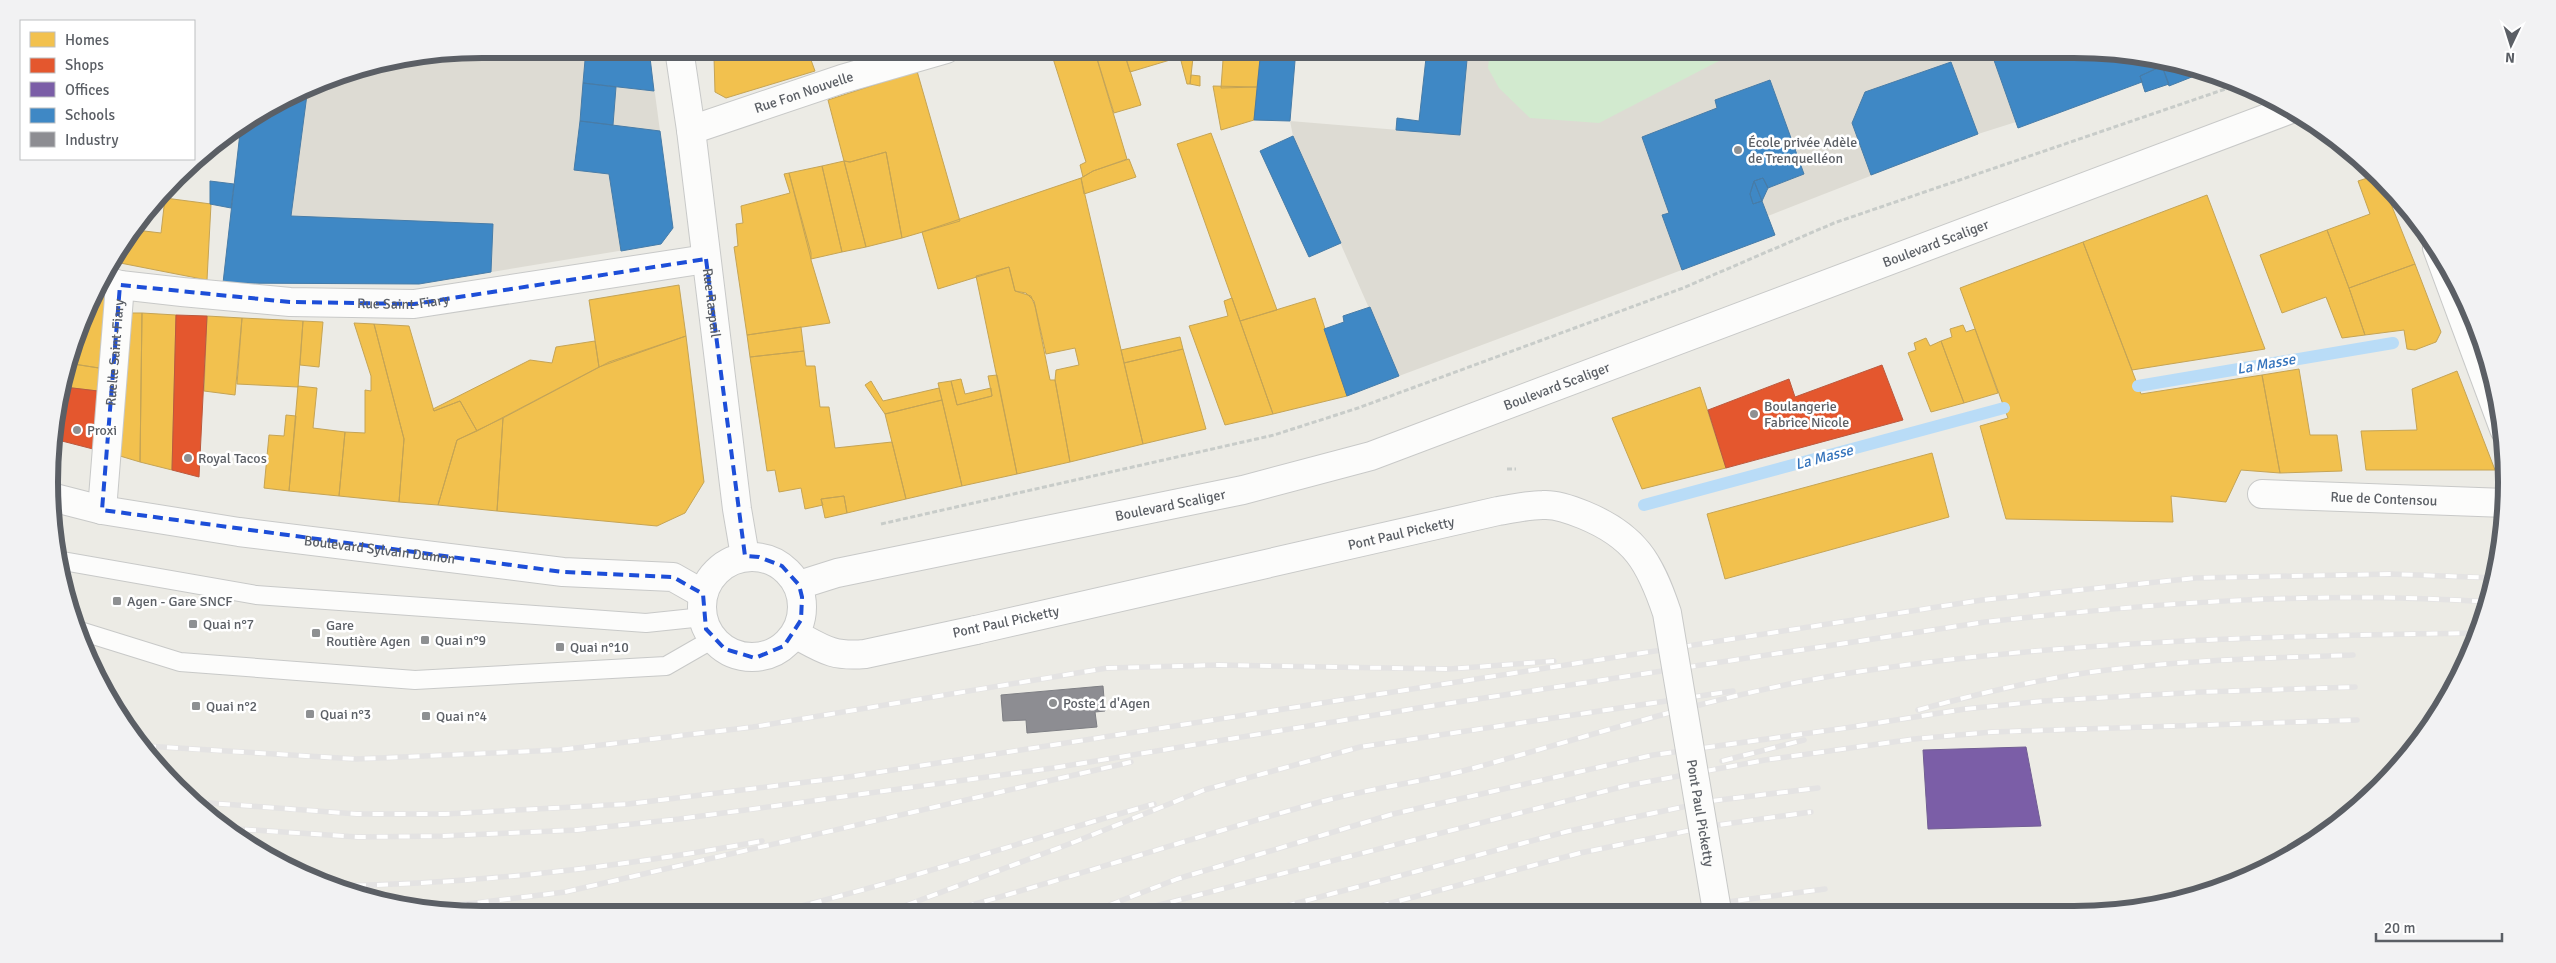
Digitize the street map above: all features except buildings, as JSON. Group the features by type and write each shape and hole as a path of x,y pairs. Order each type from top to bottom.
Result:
{"street":[{"name":"Rue Raspail","path":"680,58 691,130 737,509 746,556"},
{"name":"Rue Fon Nouvelle","path":"691,130 842,79 915,58"},
{"name":"Boulevard Scaliger","path":"799,585 836,573 1243,490 1371,456 2283,112"},
{"name":"Rue Saint-Fiary","path":"110,282 290,302 414,304 706,259"},
{"name":"Ruelle Saint-Fiary","path":"102,510 110,282"},
{"path":"2452,289 2485,378"},
{"name":"Rue de Contensou","path":"2262,494 2498,503"},
{"name":"Boulevard Sylvain Dumon","path":"58,499 102,510 239,532 563,572 673,577 706,617"},
{"name":"Pont Paul Picketty","path":"795,634 835,655 865,654 1498,511 1545,504 1572,510 1606,524 1619,533 1632,545 1655,578 1667,613 1716,906"},
{"path":"746,556 759,557 782,566 799,585 803,608 801,620 795,634 784,646 771,654 755,658 732,653 706,617 710,579 721,567 746,556"}],"lane":[{"path":"66,562 256,595 646,623 706,617"},
{"path":"86,633 180,662 415,680 666,666 706,617"}],"path":[{"path":"877,525 1284,432 1368,404 1683,288 1834,224 2230,87"}],"highlighted area":[{"path":"706,259 745,556 759,557 782,566 799,585 802,597 801,620 784,646 755,658 725,649 706,629 703,594 673,577 563,572 102,510 120,285 290,302 414,304"}],"shaded area":[{"path":"454,58 650,58 673,228 661,244 419,284 223,283 240,133 269,114 294,101 345,80 372,72 426,61"},
{"path":"1467,58 2102,58 2157,66 2196,75 2169,86 2169,84 2145,92 2141,82 2018,128 2016,122 1978,134 1768,216 1775,235 1399,376 1293,136 1290,121 1459,135"}],"green space":[{"path":"1489,58 1725,58 1599,123 1530,118 1499,88 1488,68"}],"waterway":[{"name":"La Masse","path":"2138,386 2393,343"},
{"name":"La Masse","path":"1644,505 2004,408"}],"railway":[{"path":"205,803 357,814 445,814 628,804 848,777 1982,600 2196,578 2391,574 2487,578"},
{"path":"239,829 358,837 443,836 577,830 679,819 1053,768 1418,708 1985,622 2111,609 2237,600 2363,597 2481,602"},
{"path":"967,906 1320,802 1455,773 1663,714 1807,680 1933,662 2010,653 2088,647 2243,638 2470,633"},
{"path":"1918,710 2053,678 2099,671 2257,658 2353,655"},
{"path":"150,746 356,759 559,750 753,727 1107,668 1219,665 1449,669 1554,661"},
{"path":"1107,906 1177,879 1393,814 1653,755 1965,709 2043,701 2202,692 2355,687"},
{"path":"905,906 1077,841 1204,790 1360,747 1733,691"},
{"path":"1155,906 1625,786 1765,760 1914,739 1992,732 2357,720"},
{"path":"1722,761 1804,740"},
{"path":"458,905 565,892 1131,762"},
{"path":"1286,906 1569,831 1711,801 1818,788"},
{"path":"801,906 913,876 1154,804"},
{"path":"1380,906 1580,853 1711,826 1811,812"},
{"path":"354,886 441,882 549,873 656,859 762,841"},
{"path":"1696,906 1825,889"}],"place":[{"name":"École privée Adèle de Trenquelléon","path":"1738,150"},
{"name":"Boulangerie Fabrice Nicole","path":"1754,414"},
{"name":"Proxi","path":"77,430"},
{"name":"Royal Tacos","path":"188,458"},
{"name":"Agen - Gare SNCF","path":"117,601"},
{"name":"Quai n°7","path":"193,624"},
{"name":"Gare Routière Agen","path":"316,633"},
{"name":"Quai n°9","path":"425,640"},
{"name":"Quai n°10","path":"560,647"},
{"name":"Poste 1 d'Agen","path":"1053,703"},
{"name":"Quai n°2","path":"196,706"},
{"name":"Quai n°3","path":"310,714"},
{"name":"Quai n°4","path":"426,716"}]}
